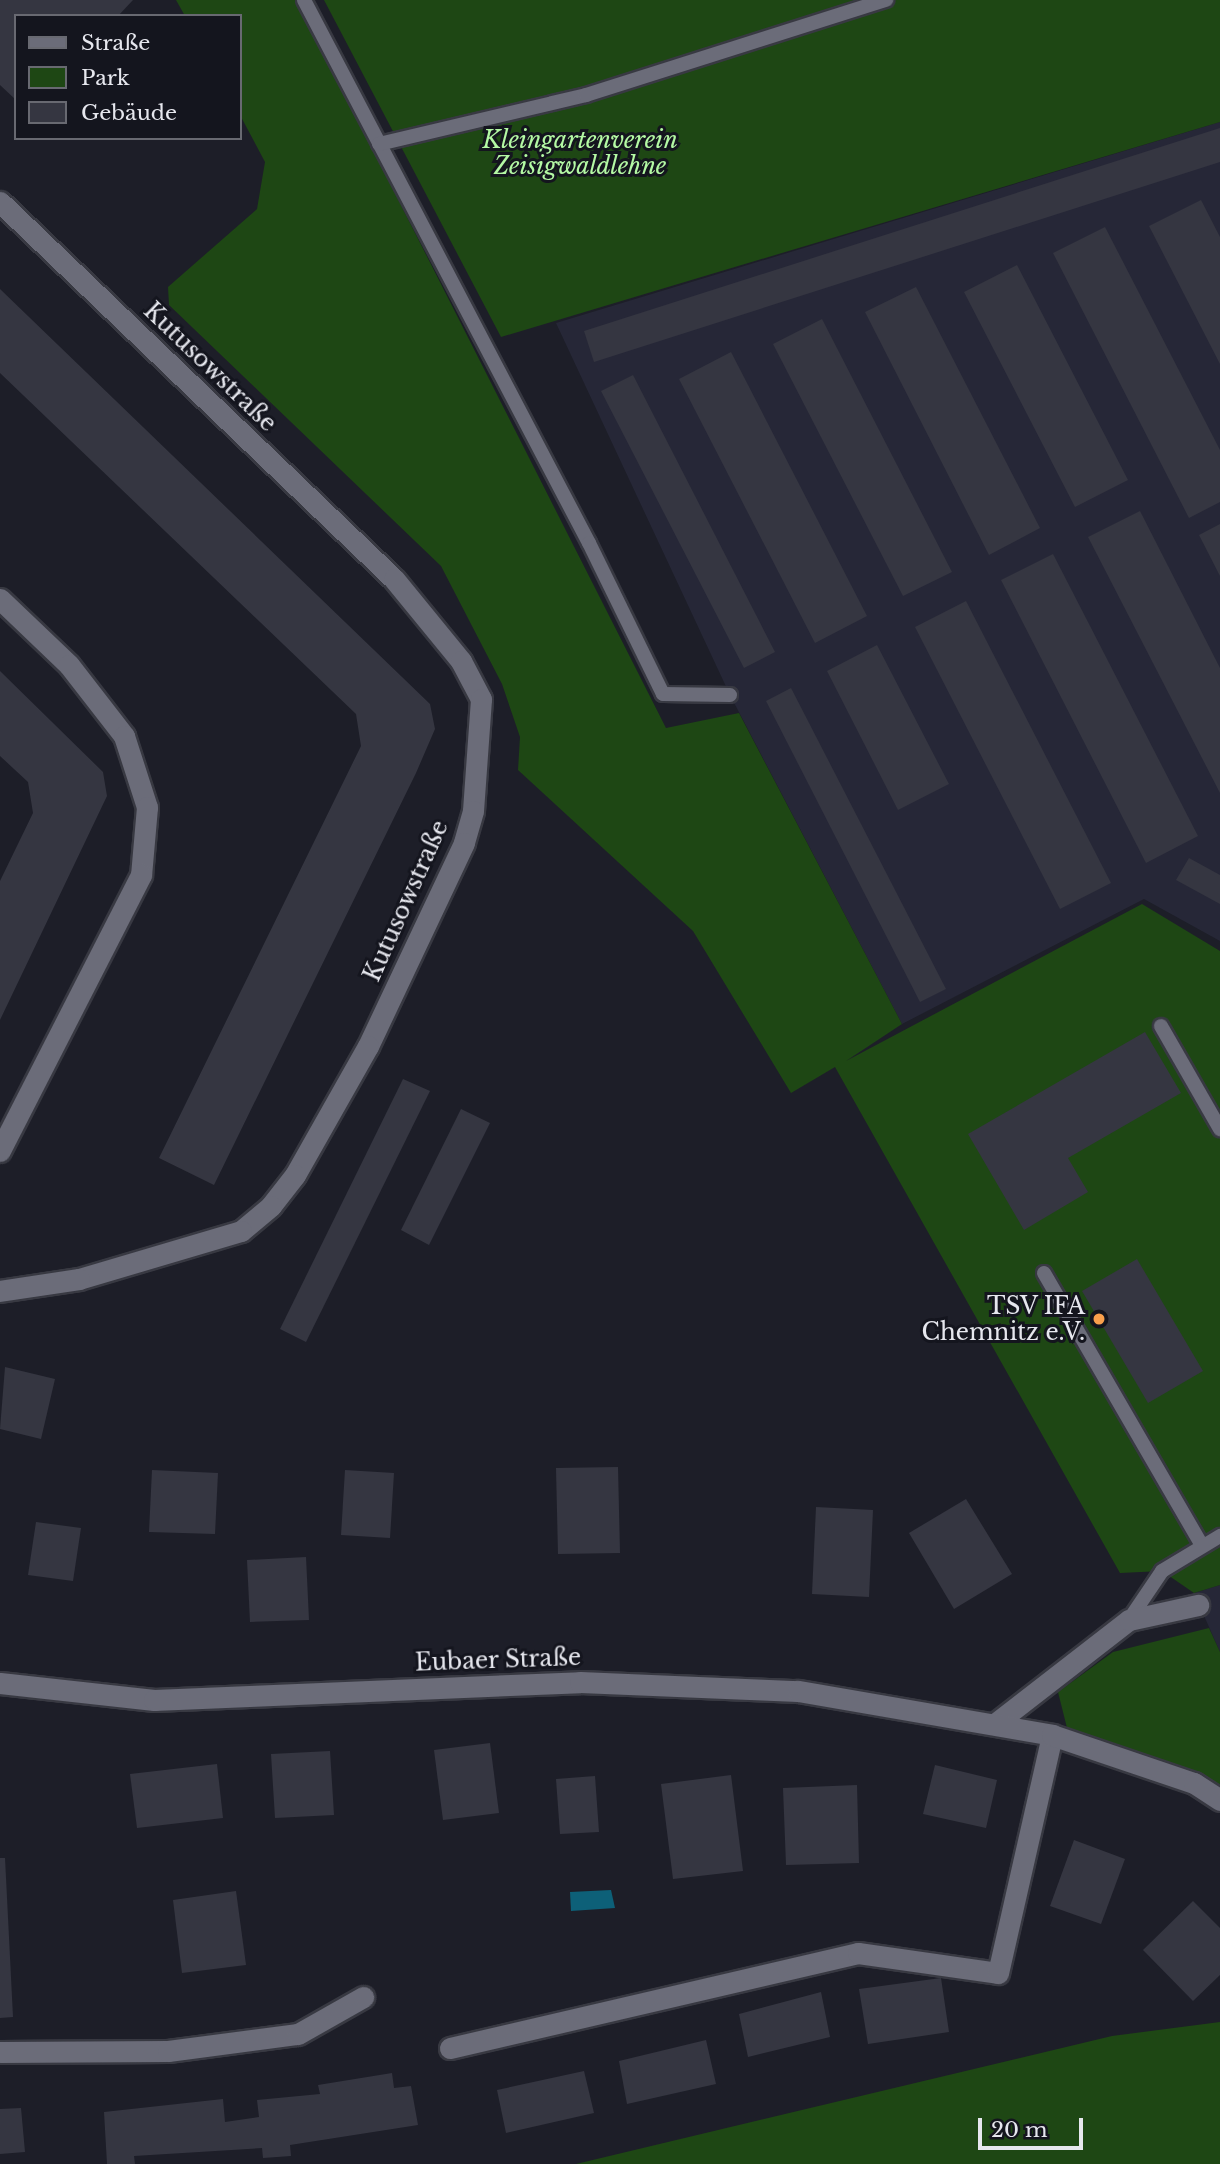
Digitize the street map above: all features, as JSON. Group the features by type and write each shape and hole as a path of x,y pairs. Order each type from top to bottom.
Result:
{"street":[{"name":"Kutusowstraße","path":"0,202 394,579 461,661 481,699 473,811 464,843 368,1046 295,1175 271,1206 241,1231 79,1279 0,1291"},
{"path":"0,599 69,666 124,736 147,807 141,875 0,1151"},
{"path":"996,1723 1129,1620 1198,1605"},
{"name":"Eubaer Straße","path":"0,1683 154,1700 621,1684 799,1691 996,1723 1052,1735 1194,1783 1220,1800"},
{"path":"450,2048 858,1953 998,1973 1052,1735"},
{"path":"0,2052 168,2051 298,2034 363,1997"}],"lane":[{"path":"304,0 663,694 730,695"},
{"path":"379,144 586,95 886,0"},
{"path":"1161,1026 1220,1129"},
{"path":"1044,1273 1201,1544"},
{"path":"1129,1620 1162,1571 1201,1544 1220,1536"}],"shaded area":[{"path":"1220,122 1220,941 1144,899 902,1024 730,695 556,323"},
{"path":"1220,1585 1220,1652 1194,1593"}],"green space":[{"path":"176,0 297,0 666,728 739,713 902,1024 846,1061 1142,904 1220,951 1220,1585 1194,1593 1162,1571 1120,1573 835,1067 791,1093 693,931 518,770 520,737 502,684 441,566 169,305 168,287 257,209 265,162 242,119 242,14 184,14"},
{"name":"Kleingartenverein Zeisigwaldlehne","path":"324,0 1220,0 1220,122 501,337"},
{"path":"1209,1628 1220,1652 1220,1788 1068,1732 1058,1692 1113,1652"},
{"path":"1220,2022 1220,2164 576,2164 1112,2036"}],"water":[{"path":"611,1890 615,1908 571,1911 570,1892"}],"building":[{"path":"0,0 133,0 120,14 14,14 14,98 0,85"},
{"path":"1220,128 1220,162 594,362 584,331"},
{"path":"1201,200 1220,237 1220,364 1149,226"},
{"path":"1105,227 1220,450 1220,502 1189,518 1053,253"},
{"path":"1017,265 1128,480 1075,507 964,292"},
{"path":"916,287 1040,528 989,555 865,312"},
{"path":"0,289 430,704 435,729 416,773 214,1185 159,1158 361,746 356,714 0,373"},
{"path":"822,319 952,572 903,596 773,344"},
{"path":"731,352 867,616 815,643 679,379"},
{"path":"633,375 775,652 744,668 601,391"},
{"path":"1140,511 1220,668 1220,793 1088,537"},
{"path":"1220,524 1220,576 1199,535"},
{"path":"1053,554 1198,836 1146,863 1001,580"},
{"path":"966,601 1111,883 1060,909 915,627"},
{"path":"877,645 949,784 898,810 827,671"},
{"path":"0,671 103,772 107,796 0,1020 0,881 33,813 28,782 0,756"},
{"path":"791,688 946,989 920,1002 766,701"},
{"path":"1189,858 1220,875 1220,904 1176,880"},
{"path":"1145,1032 1181,1093 1068,1158 1088,1192 1024,1230 968,1134"},
{"path":"403,1079 430,1091 306,1342 280,1329"},
{"path":"461,1109 490,1123 429,1245 401,1230"},
{"path":"1137,1259 1203,1371 1148,1403 1082,1291"},
{"path":"5,1367 55,1379 41,1439 0,1429"},
{"path":"618,1467 620,1553 558,1554 556,1468"},
{"path":"152,1470 218,1473 215,1534 149,1532"},
{"path":"345,1470 394,1473 390,1538 341,1535"},
{"path":"966,1499 1012,1574 954,1609 909,1533"},
{"path":"816,1507 873,1510 869,1597 812,1594"},
{"path":"36,1522 81,1528 73,1581 28,1575"},
{"path":"306,1557 309,1620 250,1622 247,1560"},
{"path":"490,1743 499,1813 443,1820 434,1750"},
{"path":"330,1751 334,1815 275,1818 271,1754"},
{"path":"217,1764 223,1818 137,1828 130,1774"},
{"path":"935,1765 997,1780 986,1828 923,1814"},
{"path":"731,1775 743,1871 673,1879 661,1784"},
{"path":"595,1776 599,1832 560,1834 556,1779"},
{"path":"857,1785 859,1863 786,1865 783,1788"},
{"path":"1074,1840 1125,1859 1101,1924 1050,1906"},
{"path":"0,1858 5,1858 13,2017 0,2018"},
{"path":"236,1891 246,1965 182,1973 173,1900"},
{"path":"1193,1901 1220,1928 1220,1975 1193,2001 1143,1950"},
{"path":"941,1978 949,2032 868,2044 859,1989"},
{"path":"821,1992 830,2037 748,2057 739,2014"},
{"path":"706,2040 716,2084 627,2104 619,2061"},
{"path":"584,2071 594,2113 506,2133 497,2090"},
{"path":"392,2073 394,2088 411,2086 418,2125 290,2145 291,2156 263,2158 262,2148 134,2156 135,2164 107,2164 104,2112 223,2099 225,2122 259,2117 257,2100 320,2094 318,2085"},
{"path":"21,2108 25,2152 0,2154 0,2109"}],"place":[{"name":"TSV IFA Chemnitz e.V.","path":"1099,1319"}]}
